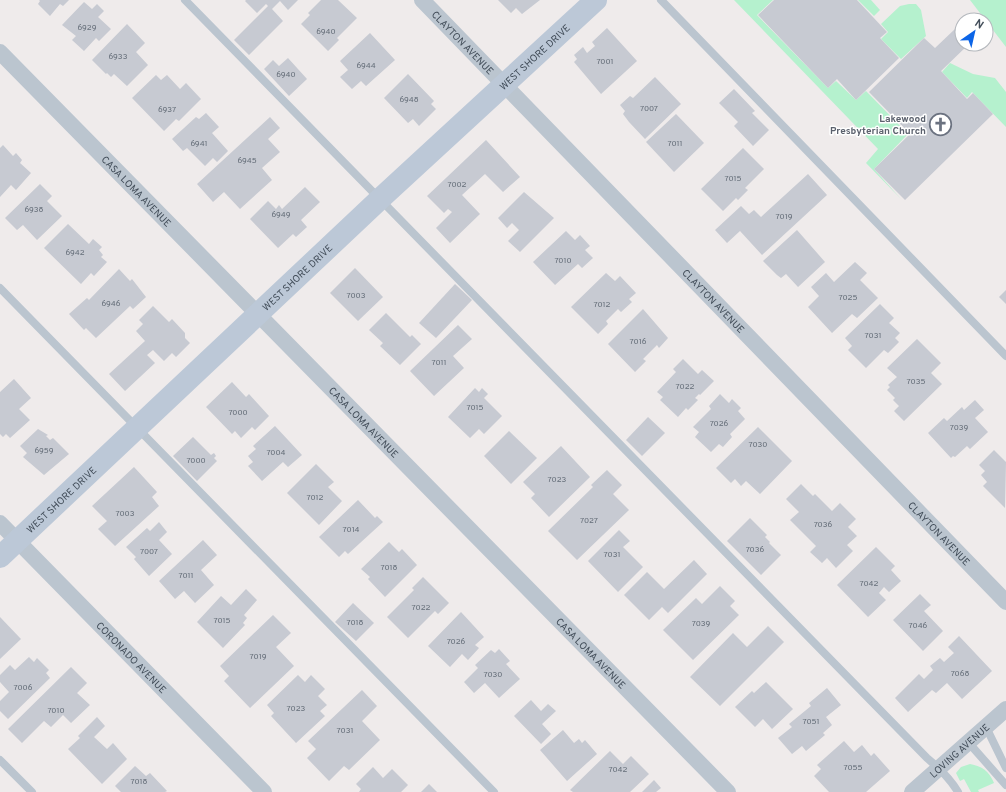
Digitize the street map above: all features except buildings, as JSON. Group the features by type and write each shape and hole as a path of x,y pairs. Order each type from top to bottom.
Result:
{"street":[{"name":"CLAYTON AVENUE","path":"422,0 1006,602"},
{"name":"WEST SHORE DRIVE","path":"0,557 381,198 505,86 596,0"},
{"name":"CASA LOMA AVENUE","path":"0,52 728,792"},
{"name":"CORONADO AVENUE","path":"0,522 264,792"},
{"name":"LOVING AVENUE","path":"912,792 1006,709"}],"lane":[{"path":"185,0 381,198 915,747 939,768 952,782 958,792"},
{"path":"661,0 1006,356"},
{"path":"0,288 494,792"},
{"path":"986,727 1006,768"},
{"path":"968,742 1006,785"},
{"path":"0,760 32,792"}],"green space":[{"path":"734,0 773,0 757,15 828,88 836,81 856,100 866,91 908,134 874,169 901,199 866,163 878,149"},
{"path":"858,0 871,0 880,10 874,16"},
{"path":"970,0 1006,0 1006,47 994,31 994,12 979,12"},
{"path":"916,4 921,10 926,36 901,59 881,39 888,32 881,24 900,6"},
{"path":"950,63 973,74 995,78 1006,92 1006,127 972,92 967,98 942,72"},
{"path":"970,764 985,770 990,775 994,783 978,790 979,792 971,792 964,779 960,781 956,773 961,767"}],"place":[{"name":"Lakewood Presbyterian Church","path":"941,124"}]}
